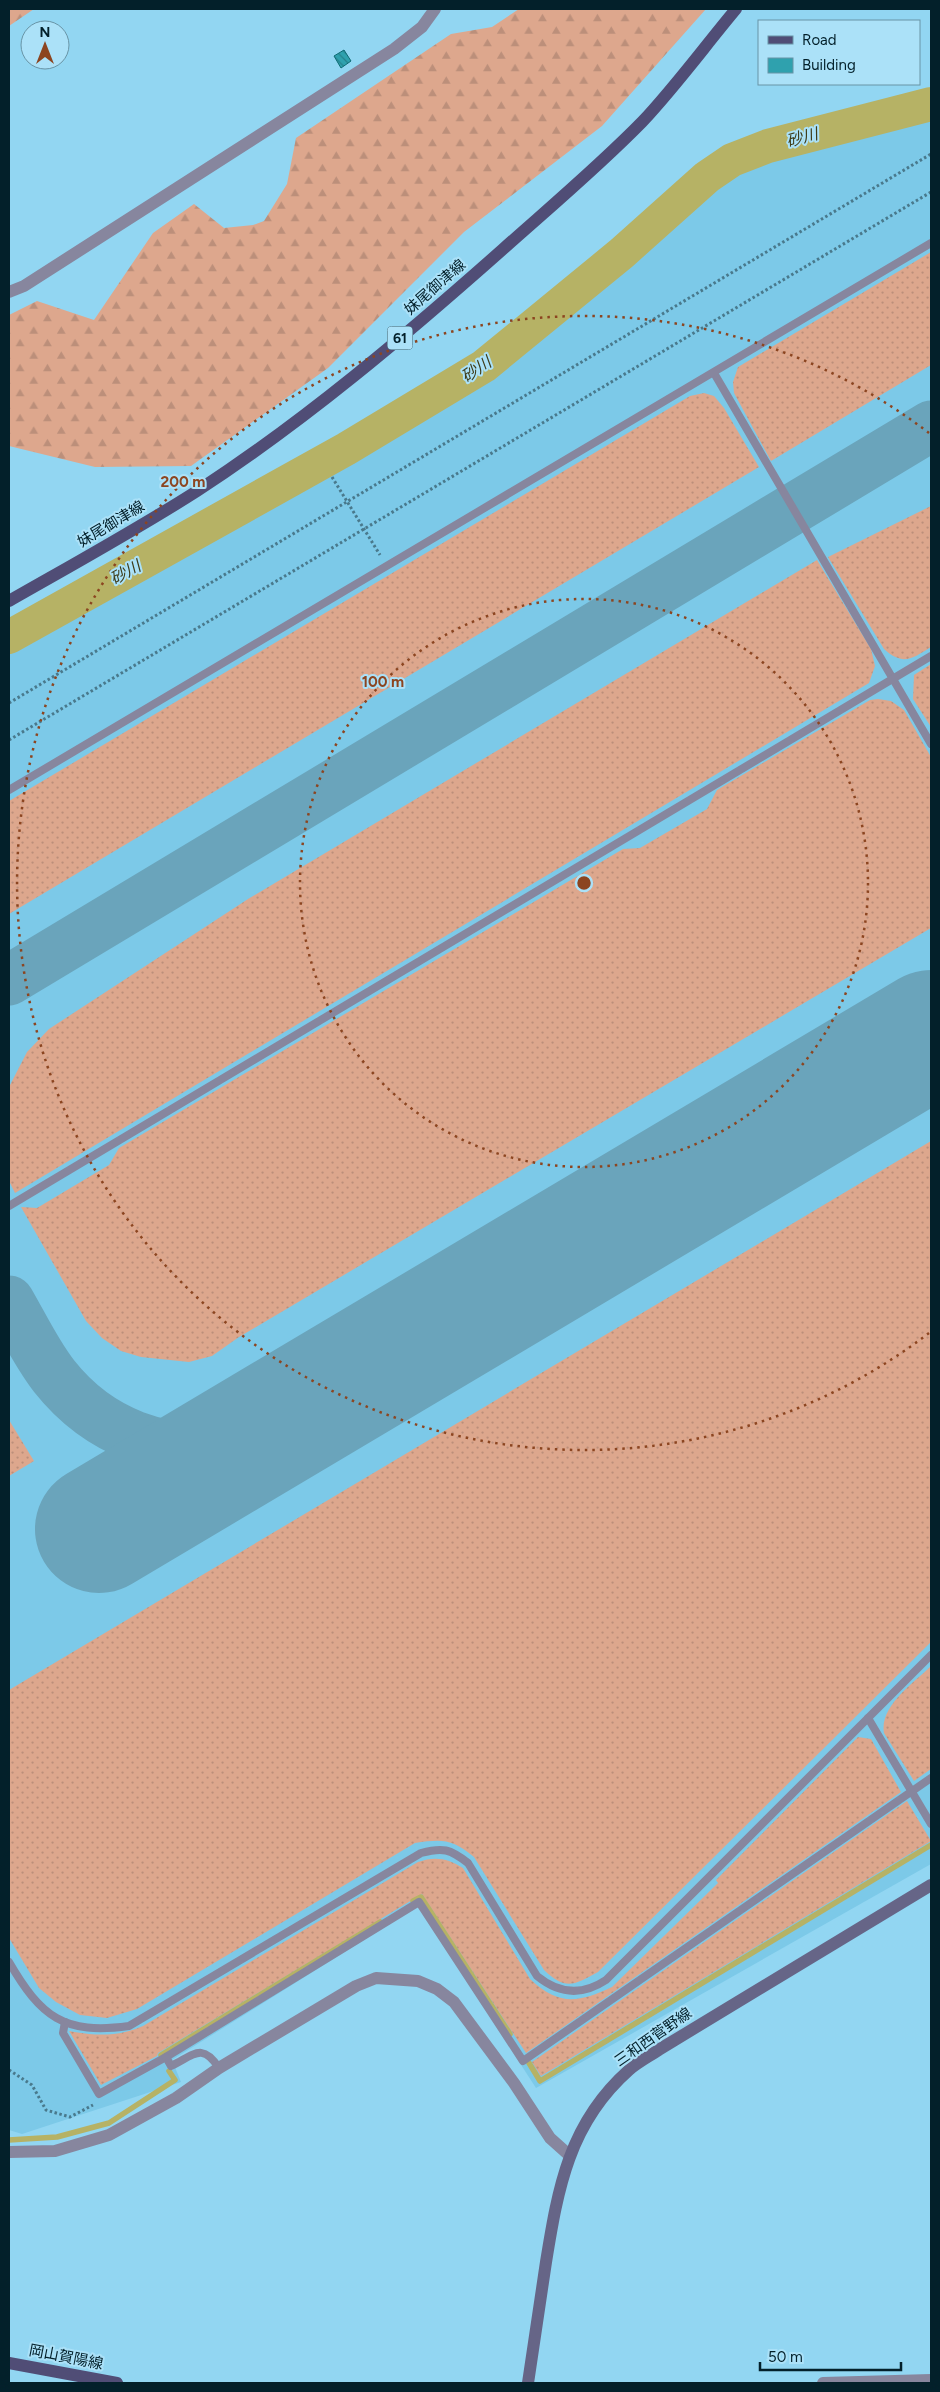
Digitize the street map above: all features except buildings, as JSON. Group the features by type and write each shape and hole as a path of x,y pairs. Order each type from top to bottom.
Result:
{"main road":[{"name":"妹尾御津線","path":"9,601 197,491 277,436 353,378 428,315 558,200 642,121 736,9"},
{"name":"三和西菅野線","path":"528,2383 557,2196 569,2155 585,2124 606,2096 629,2070 740,1998 931,1885"},
{"name":"岡山賀陽線","path":"9,2362 117,2383"}],"street":[{"path":"9,292 24,286 394,50 422,28 435,9"},
{"path":"9,2152 55,2151 109,2135 176,2098 219,2068 356,1986 376,1978 418,1981 437,1989 454,2002 514,2083 550,2138 569,2155"},
{"path":"823,2383 931,2380"}],"lane":[{"path":"9,790 931,243"},
{"path":"714,373 931,744"},
{"path":"9,1206 931,656"},
{"path":"9,1962 25,1989 39,2006 65,2022 79,2027 104,2030 129,2026 421,1853 436,1849 452,1850 468,1863 537,1976 548,1984 560,1989 571,1992 585,1991 606,1980 931,1656"},
{"path":"868,1718 931,1824"},
{"path":"65,2022 63,2033 99,2094 166,2057 420,1902 523,2062 931,1778"},
{"path":"166,2057 171,2066 196,2053 203,2053 210,2055 219,2068"}],"path":[{"path":"9,703 931,154"},
{"path":"9,740 931,192"},
{"path":"332,477 387,566"}],"shaded area":[{"path":"931,116 931,1864 536,2088 418,1906 172,2060 181,2082 22,2134 9,2130 9,648 331,465 489,381 634,253 737,167 833,138"}],"green space":[{"path":"9,9 34,9 9,26"},
{"path":"519,9 706,9 602,126 464,232 328,368 191,466 95,467 9,446 9,315 37,301 94,320 153,233 194,204 224,228 253,225 264,221 287,184 296,138 451,34 492,27"},
{"path":"931,252 931,365 771,461 734,393 733,382 738,367"},
{"path":"704,393 714,396 724,408 759,467 9,914 9,801 690,396"},
{"path":"931,506 931,647 908,659 897,658 884,649 828,557"},
{"path":"817,560 871,649 875,666 869,683 15,1193 9,1181 9,1087 27,1052 49,1029 248,899"},
{"path":"931,664 931,727 913,699 914,675"},
{"path":"870,700 891,701 904,710 931,757 931,928 239,1337 212,1356 189,1362 141,1357 121,1351 102,1338 86,1321 21,1207 37,1208 109,1165 119,1148 623,849 640,848 707,809 717,790"},
{"path":"931,1141 931,1642 598,1972 570,1984 558,1981 552,1977 544,1970 474,1857 453,1844 433,1841 415,1843 137,2009 107,2018 80,2015 56,2002 39,1988 9,1938 9,1690"},
{"path":"9,1420 34,1461 9,1476"},
{"path":"931,1666 931,1769 914,1781 884,1733 884,1723 892,1704"},
{"path":"858,1737 871,1739 901,1792 526,2053 422,1894 158,2053 157,2056 101,2085 69,2031 88,2034 116,2034 143,2026 418,1862 430,1859 446,1860 463,1868 530,1979 540,1988 560,1998 569,1999 579,1999 600,1992 612,1987 718,1883 716,1880"},
{"path":"907,1801 931,1841 541,2076 532,2062"}],"waterway":[{"name":"砂川","path":"9,637 346,449 484,366 622,253 707,177 732,160 768,146 931,104"},
{"path":"529,2063 540,2081 931,1845"},
{"path":"413,1901 421,1897 510,2034"},
{"path":"162,2057 161,2055 380,1922"},
{"path":"9,2140 57,2137 109,2123 175,2080 169,2071"}],"taxiway":[{"path":"9,980 931,426"},
{"path":"9,1301 54,1376 72,1396 112,1426 159,1444 209,1449 236,1447"}],"runway":[{"path":"99,1529 931,1034"}]}
